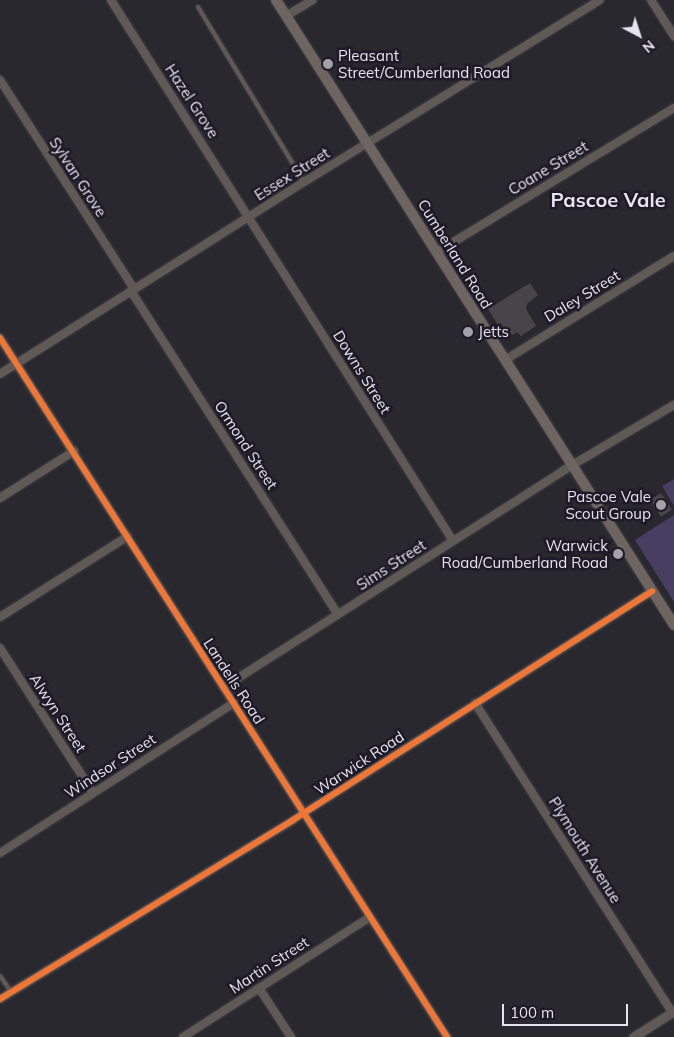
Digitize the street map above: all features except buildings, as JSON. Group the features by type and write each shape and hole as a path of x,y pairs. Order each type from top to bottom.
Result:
{"main road":[{"name":"Cumberland Road","path":"276,0 674,625"}],"street":[{"name":"Hazel Grove","path":"111,0 249,217"},
{"path":"286,16 313,0"},
{"name":"Essex Street","path":"0,374 304,182 600,0"},
{"path":"651,0 674,36"},
{"name":"Sylvan Grove","path":"0,80 133,290"},
{"name":"Coane Street","path":"436,252 674,108"},
{"name":"Downs Street","path":"249,217 453,541"},
{"name":"Daley Street","path":"504,360 674,256"},
{"name":"Ormond Street","path":"133,290 338,615"},
{"name":"Landells Road","path":"0,338 447,1037"},
{"name":"Sims Street","path":"224,687 572,466 674,405"},
{"path":"0,498 74,451"},
{"path":"0,617 128,536"},
{"name":"Warwick Road","path":"0,999 304,813 652,591"},
{"name":"Alwyn Street","path":"0,648 93,793"},
{"name":"Windsor Street","path":"0,852 234,702"},
{"name":"Plymouth Avenue","path":"475,703 673,1012"},
{"name":"Martin Street","path":"183,1037 370,917"},
{"path":"259,988 290,1037"},
{"path":"632,1037 673,1012"}],"lane":[{"path":"198,7 304,182"},
{"path":"0,976 11,992"}],"shaded area":[{"path":"674,479 674,506 662,486"},
{"path":"674,515 674,602 635,540"}],"cycle path":[{"path":"0,338 447,1037"},
{"path":"0,999 293,820 652,591"}],"place":[{"name":"Pleasant Street/Cumberland Road","path":"328,64"},
{"name":"Jetts","path":"468,332"},
{"name":"Pascoe Vale Scout Group","path":"661,505"},
{"name":"Warwick Road/Cumberland Road","path":"618,554"}],"district":[{"name":"Pascoe Vale","path":"608,199"}]}
